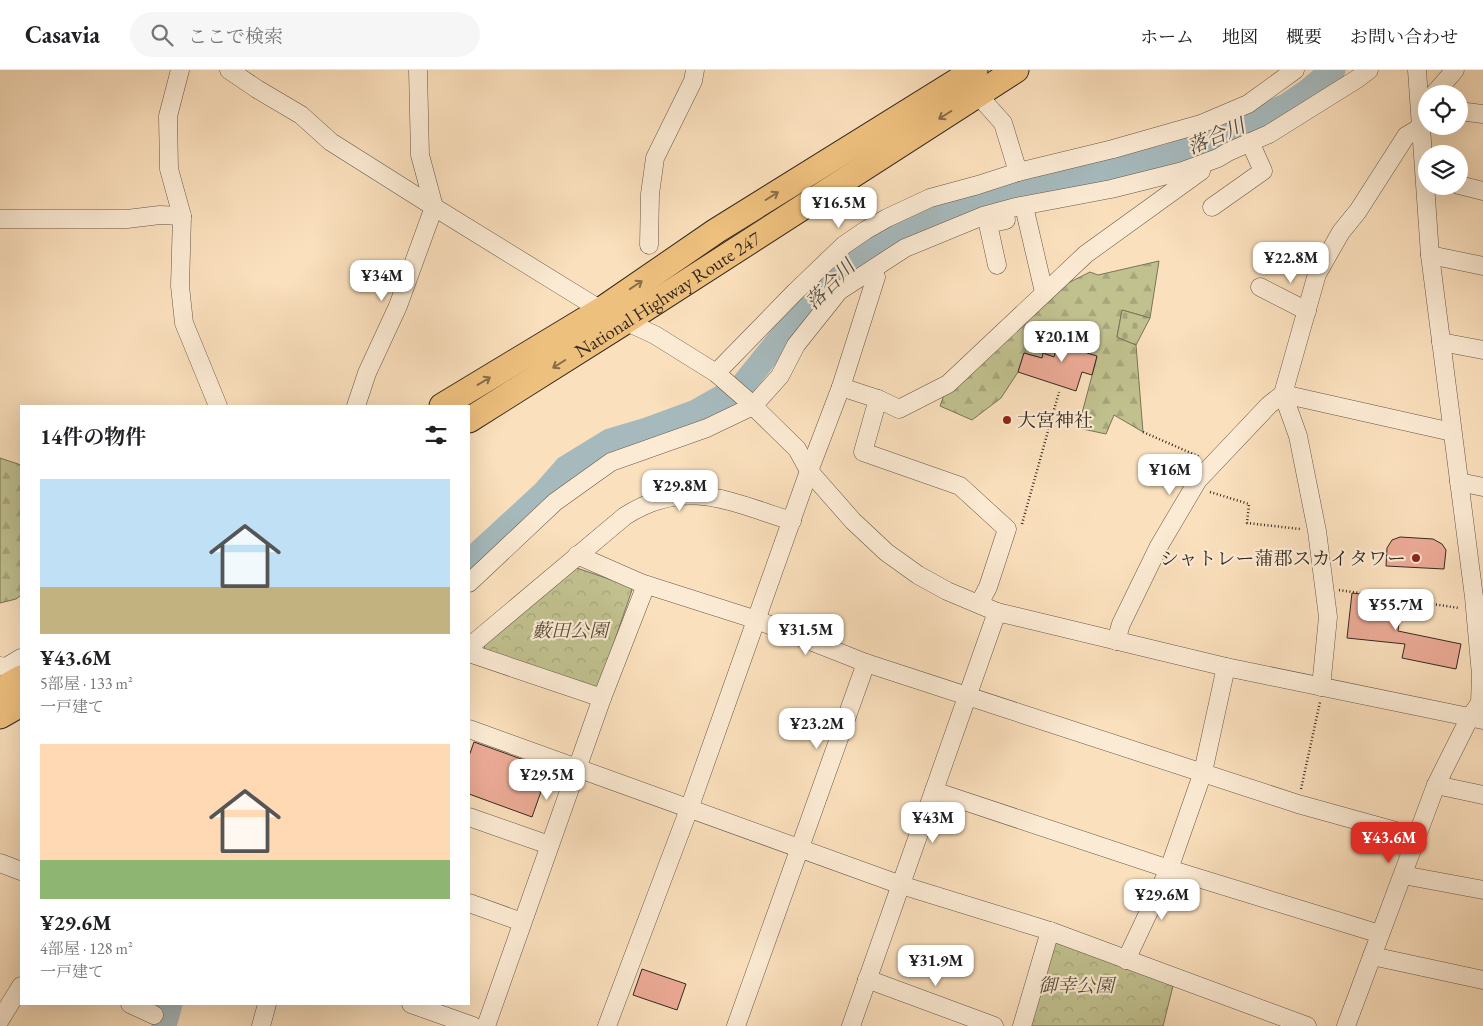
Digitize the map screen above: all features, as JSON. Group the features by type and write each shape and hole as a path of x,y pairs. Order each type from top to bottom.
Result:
{"highway":[{"name":"National Highway Route 247","path":"444,405 601,310 716,231 968,78 1016,70"},
{"name":"National Highway Route 247","path":"470,419 626,321 968,78"},
{"path":"0,690 20,679"},
{"path":"0,716 20,705"}],"street":[{"path":"180,70 168,116 169,169 182,216 180,286 184,323 218,405"},
{"path":"229,70 257,89 301,114 331,142 434,207 601,310 655,335 716,373 797,449 809,470 852,520 886,552 918,575 947,591 997,612 1116,641 1476,719"},
{"path":"356,405 367,373 398,306 434,207 420,155 418,70"},
{"path":"649,246 650,194 655,158 693,81 696,70"},
{"path":"716,373 796,291 844,246 866,230 910,206 930,198 1018,172 1113,149 1201,124 1248,104 1295,70"},
{"path":"841,386 878,399 899,409 948,384 1086,254 1218,158 1269,134 1369,70"},
{"path":"1417,70 1420,85"},
{"path":"1442,85 1455,70"},
{"path":"968,78 986,104 1003,123 1018,172"},
{"path":"1468,112 1483,114"},
{"path":"1116,641 1121,624 1159,546 1198,480 1269,405 1283,394 1317,274 1341,232 1358,211 1406,136 1418,128"},
{"path":"1212,208 1263,171 1250,142"},
{"path":"470,582 555,502 611,462 707,428 750,403 780,376 796,346 839,290 887,258 929,237 983,216 1016,207 1124,186 1183,171 1218,158"},
{"path":"997,265 988,224 1114,193 1124,186"},
{"path":"1468,188 1483,191"},
{"path":"1346,1026 1436,785 1476,719 1480,703 1481,674 1477,602 1452,432 1430,255 1426,195"},
{"path":"0,219 127,219 160,214 182,216"},
{"path":"1026,216 1044,292"},
{"path":"1430,255 1483,266"},
{"path":"607,1026 689,810 809,470 841,386 876,277"},
{"path":"1260,287 1307,311"},
{"path":"1441,342 1483,350"},
{"path":"1283,394 1452,432"},
{"path":"1283,394 1298,436 1317,531 1325,588 1328,617 1322,686"},
{"path":"878,399 863,452 960,486 1007,530 988,587 979,604"},
{"path":"1459,482 1483,487"},
{"path":"470,646 577,555 625,516 638,508 670,497 683,495 709,496 792,522"},
{"path":"577,555 646,585 757,620 866,662 1298,804 1417,837"},
{"path":"486,1026 576,768 646,585"},
{"path":"851,1026 997,612"},
{"path":"470,653 602,698"},
{"path":"0,666 6,667 20,659"},
{"path":"736,1026 866,662"},
{"path":"1126,960 1168,869 1203,772 1226,666"},
{"path":"470,729 901,886 1050,932 1307,1026"},
{"path":"1436,785 1483,795"},
{"path":"934,791 1168,869 1380,934"},
{"path":"470,817 549,845"},
{"path":"0,864 20,871"},
{"path":"1402,875 1483,890"},
{"path":"470,903 522,922"},
{"path":"1022,1026 1050,932"},
{"path":"1372,956 1483,980"},
{"path":"867,979 994,1026"},
{"path":"0,1020 20,988"},
{"path":"132,1005 154,1015"},
{"path":"261,1026 267,1005"},
{"path":"414,1005 473,1026"}],"path":[{"path":"1021,526 1059,392"},
{"path":"1143,432 1215,464"},
{"path":"1198,480 1212,484 1210,493 1249,504 1247,523 1317,531"},
{"path":"1325,588 1477,602"},
{"path":"1298,804 1322,686"}],"green space":[{"path":"1159,261 1150,318 1122,310 1117,337 1136,345 1143,432 1114,415 1106,434 1078,428 1097,357 1087,353 1091,340 1063,331 1054,357 1044,353 1042,358 1024,353 1018,372 1001,398 972,420 940,406 948,384 1036,299 1090,272 1098,275"},
{"path":"1122,310 1150,318 1136,345 1117,337"},
{"path":"0,458 20,465 20,596 16,599 0,603"},
{"name":"藪田公園","path":"574,567 629,586 632,590 598,689 485,650 484,643"},
{"name":"御幸公園","path":"1050,931 1175,978 1163,1026 1022,1026"}],"building":[{"path":"1062,331 1092,340 1087,353 1097,356 1092,375 1082,372 1076,391 1018,372 1024,353 1042,358 1043,353 1054,357"},
{"name":"シャトレー蒲郡スカイタワー","path":"1400,537 1433,539 1442,544 1446,550 1444,569 1386,566 1387,548 1392,540"},
{"path":"1352,593 1402,599 1398,631 1461,644 1456,669 1402,658 1405,644 1347,638"},
{"path":"474,742 549,769 532,817 470,794 470,753"},
{"path":"642,969 686,984 677,1010 633,995"}],"waterway":[{"name":"落合川","path":"470,561 544,493 566,468 610,441 696,412 742,386 819,291 859,255 899,231 976,198 1167,157 1190,149 1286,106 1333,70"},
{"name":"落合川","path":"164,1026 170,1005"}],"place":[{"name":"大宮神社","path":"1007,420"},
{"name":"シャトレー蒲郡スカイタワー","path":"1416,558"}]}
